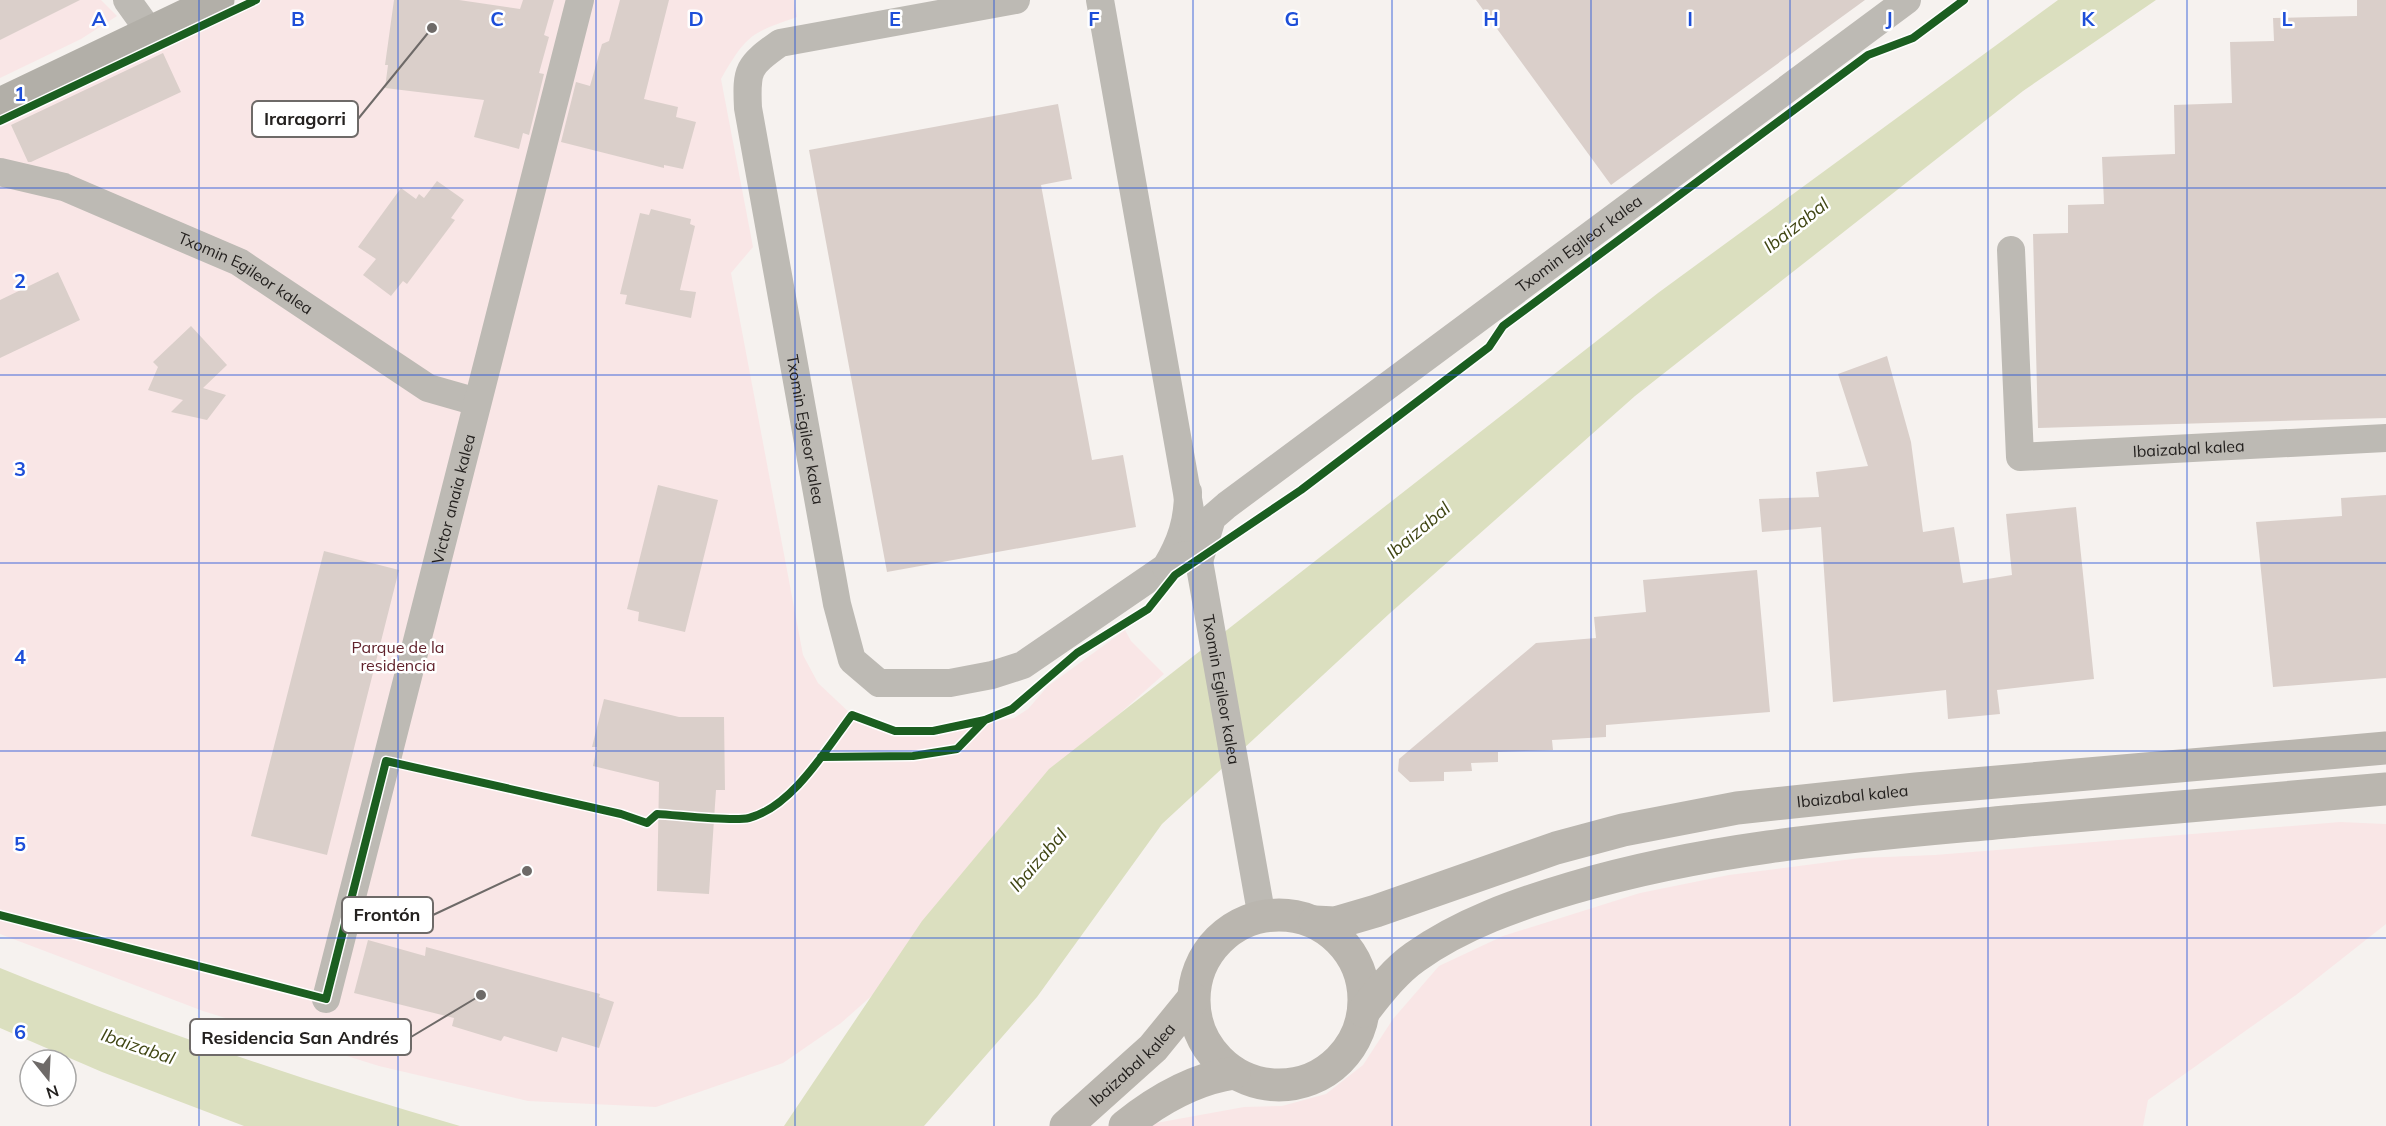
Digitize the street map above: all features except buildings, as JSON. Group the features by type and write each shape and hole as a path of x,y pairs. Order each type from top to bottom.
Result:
{"highway":[{"name":"Ibaizabal kalea","path":"1325,923 1556,848 1681,817 1737,808 1916,789 2386,748"},
{"path":"1364,1011 1385,985 1414,957 1462,929 1535,899 1632,870 1677,860 1743,849 1908,831 2386,789"},
{"path":"1289,915 1325,923 1354,959 1363,985 1364,1011 1356,1038 1341,1060 1319,1076 1291,1085 1261,1084 1234,1073 1212,1054 1197,1028 1193,999 1198,970 1214,944 1237,926 1262,918 1289,915"},
{"name":"Ibaizabal kalea","path":"1066,1126 1153,1048 1193,999"},
{"path":"1125,1126 1153,1104 1216,1076 1234,1073"}],"street":[{"path":"127,0 150,32"},
{"path":"0,104 218,0"},
{"name":"Victor anaia kalea","path":"326,999 579,0"},
{"name":"Txomin Egileor kalea","path":"1016,0 780,43 760,57 746,77 748,108 837,604 852,660 879,683 950,682 992,675 1023,665 1166,567 1179,545 1188,503"},
{"name":"Txomin Egileor kalea","path":"1100,0 1262,918"},
{"name":"Txomin Egileor kalea","path":"1253,486 1907,0"},
{"name":"Txomin Egileor kalea","path":"0,172 64,187 239,262 428,388 477,402"},
{"name":"Ibaizabal kalea","path":"2011,250 2020,457 2386,438"},
{"path":"1166,567 1180,556 1190,554 1200,558 1212,518 1253,486"},
{"path":"1188,503 1219,499 1253,486"}],"green space":[{"path":"0,0 101,0 117,16 81,39 0,78"},
{"name":"Parque de la residencia","path":"256,0 794,0 797,17 769,27 751,38 737,53 721,79 753,247 731,273 803,655 818,683 852,715 895,731 933,731 1014,718 1028,709 1048,686 1125,630 1131,641 1164,674 1026,797 957,880 876,992 841,1023 783,1063 656,1107 528,1101 379,1066 203,1011 0,934 0,121"},
{"path":"2340,822 2386,824 2386,924 2296,995 2148,1100 2143,1126 1152,1126 1156,1123 1244,1107 1282,1106 1326,1094 1363,1065 1393,1019 1439,966 1503,936 1640,893 1729,875 1860,858 1935,855"}],"water":[{"name":"Ibaizabal","path":"2058,0 2156,0 2023,91 1635,396 1389,614 1162,824 1037,997 924,1126 784,1126 922,921 1049,769 1658,293"},
{"name":"Ibaizabal","path":"0,968 228,1053 460,1126 244,1126 78,1062 78,1048 46,1048 0,1028"}],"cycle path":[{"path":"0,121 256,0"},
{"path":"0,915 326,999 386,761 621,814 647,823 657,814 741,819 765,812 794,789 820,759 852,715 895,731 933,731 985,720 1012,709 1077,653 1148,609 1175,575 1301,490 1489,347 1503,326 1868,55 1913,38 1964,0"},
{"path":"821,757 913,756 957,749 985,720"}],"place":[{"name":"Iraragorri","path":"432,28"},
{"name":"Frontón","path":"527,871"},
{"name":"Residencia San Andrés","path":"481,995"}]}
